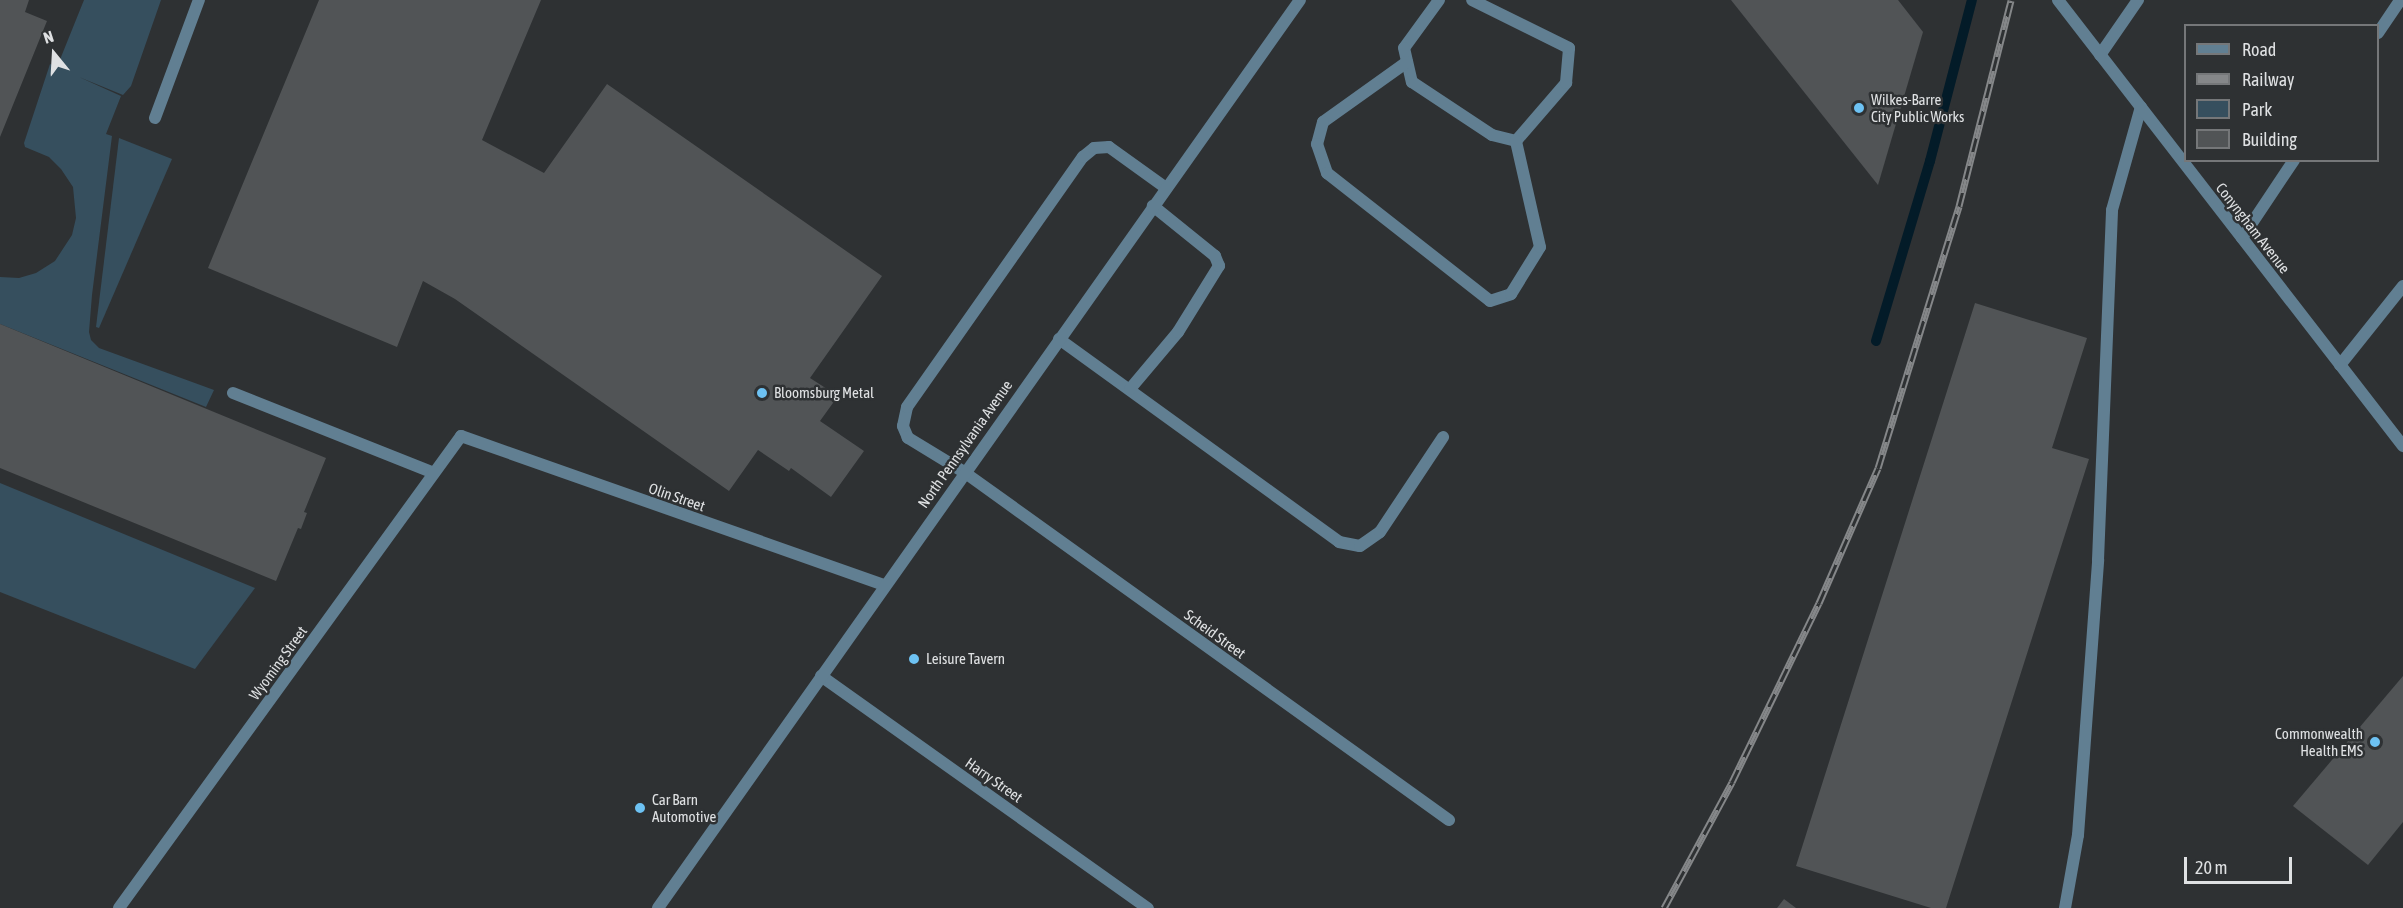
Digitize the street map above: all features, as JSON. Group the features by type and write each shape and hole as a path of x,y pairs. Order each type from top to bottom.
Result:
{"street":[{"path":"155,117 199,0"},
{"name":"North Pennsylvania Avenue","path":"658,908 884,585 1300,0"},
{"path":"1439,0 1404,48 1412,82 1492,135 1516,141"},
{"path":"1473,0 1569,48 1566,83 1516,141"},
{"name":"Conyngham Avenue","path":"2058,0 2403,446"},
{"path":"2100,55 2138,0"},
{"path":"2379,32 2400,0"},
{"path":"1407,62 1323,122 1317,144 1327,173 1490,302 1510,294 1540,247 1516,141"},
{"path":"2065,908 2078,836 2098,560 2112,210 2141,107"},
{"name":"Scheid Street","path":"1166,188 1109,147 1094,148 1083,157 907,407 903,426 908,438 964,472 1449,820"},
{"path":"2242,238 2293,162"},
{"path":"1130,389 1178,332 1219,266 1215,256 1153,206"},
{"path":"2340,365 2403,286"},
{"path":"1059,339 1339,542 1360,546 1380,532 1443,437"},
{"path":"233,393 434,473"},
{"name":"Wyoming Street","path":"119,908 461,436"},
{"name":"Olin Street","path":"461,436 884,585"},
{"name":"Harry Street","path":"821,676 1148,908"}],"green space":[{"path":"84,0 161,0 131,86 123,95 79,77 121,96 106,134 112,136 92,295 89,332 91,340 99,348 214,390 206,407 0,324 0,277 19,278 36,273 55,261 72,235 76,218 73,187 61,169 49,157 25,147 24,143 50,64 57,67"},
{"path":"119,138 172,159 99,328 96,327"},
{"path":"0,483 255,588 195,669 0,592"}],"building":[{"path":"0,0 29,0 25,12 47,21 0,137"},
{"path":"319,0 541,0 482,140 544,173 607,84 882,276 810,378 838,396 820,421 864,451 831,497 791,468 789,471 758,450 729,491 455,299 423,281 397,347 208,268"},
{"name":"Wilkes-Barre City Public Works","path":"1731,0 1898,0 1923,32 1878,185"},
{"path":"1975,303 2087,338 2052,448 2089,459 1946,908 1931,908 1796,866"},
{"path":"0,324 326,458 304,512 307,513 301,529 298,528 276,581 0,468"},
{"name":"Commonwealth Health EMS","path":"2403,676 2403,822 2368,865 2293,806"},
{"path":"1784,899 1796,908 1777,908"}],"waterway":[{"path":"1876,341 1930,161 1972,0"}],"railway":[{"path":"1664,908 1732,782 1819,603 1878,468 1959,206 2011,0"}],"place":[{"name":"Wilkes-Barre City Public Works","path":"1859,108"},
{"name":"Bloomsburg Metal","path":"762,393"},
{"name":"Leisure Tavern","path":"914,659"},
{"name":"Commonwealth Health EMS","path":"2375,742"},
{"name":"Car Barn Automotive","path":"640,808"}]}
